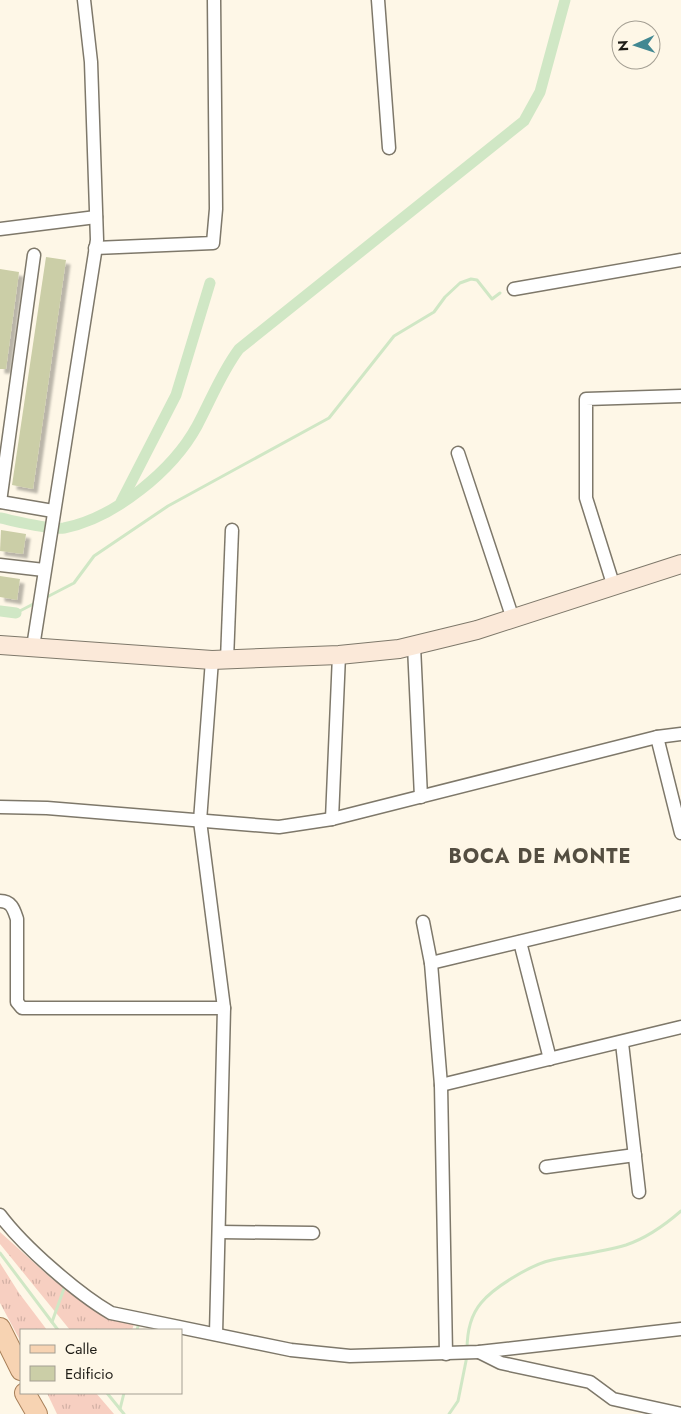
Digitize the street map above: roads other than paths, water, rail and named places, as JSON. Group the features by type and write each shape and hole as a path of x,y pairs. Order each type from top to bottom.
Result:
{"main road":[{"path":"0,645 34,639 219,660 339,655 414,646 513,619 681,564"},
{"path":"0,1328 20,1368"},
{"path":"0,1347 20,1383"},
{"path":"26,1394 38,1414"},
{"path":"31,1394 38,1414"}],"street":[{"path":"34,639 95,248 96,218 91,62 84,0"},
{"path":"95,248 213,243 216,209 214,0"},
{"path":"378,0 389,148"},
{"path":"0,230 96,218"},
{"path":"34,255 0,502 53,512"},
{"path":"514,289 681,260"},
{"path":"614,587 586,498 586,399 681,396"},
{"path":"458,453 513,619"},
{"path":"216,1334 224,1008 200,822 232,530"},
{"path":"0,565 44,570"},
{"path":"414,646 421,797"},
{"path":"332,819 339,655"},
{"path":"0,807 47,808 279,827 332,819 657,737 681,734"},
{"path":"657,737 681,833"},
{"path":"0,901 5,901 13,907 17,919 18,1002 22,1008 224,1008"},
{"path":"431,963 681,903"},
{"path":"423,922 431,963 441,1085 446,1354"},
{"path":"520,942 550,1059"},
{"path":"441,1085 622,1043 681,1027"},
{"path":"622,1043 639,1192"},
{"path":"546,1167 635,1155"},
{"path":"0,1215 58,1273 93,1302 111,1313 291,1350 350,1356 446,1354 681,1329"},
{"path":"219,1232 313,1233"},
{"path":"471,1352 501,1363 590,1382 613,1399 681,1414"}],"waterway":[{"path":"0,518 42,527 58,528 83,523 122,503 158,475 186,443 197,426 239,349 524,121 540,92 565,0"},
{"path":"45,598 74,583 94,556 168,506 329,418 394,336 434,312 445,297 460,283 471,279 477,280 492,299 500,293"},
{"path":"121,502 176,395 210,283"},
{"path":"16,613 37,602"},
{"path":"0,611 16,613"},
{"path":"467,1350 469,1331 474,1313 481,1303 504,1283 544,1262 608,1250 634,1242 655,1231 681,1211"},
{"path":"0,1253 57,1329"},
{"path":"52,1322 66,1283"},
{"path":"137,1329 139,1322"},
{"path":"449,1414 458,1401 467,1356"},
{"path":"108,1394 124,1414"},
{"path":"120,1409 124,1394"}],"district":[{"name":"BOCA DE MONTE","path":"540,856"}]}
